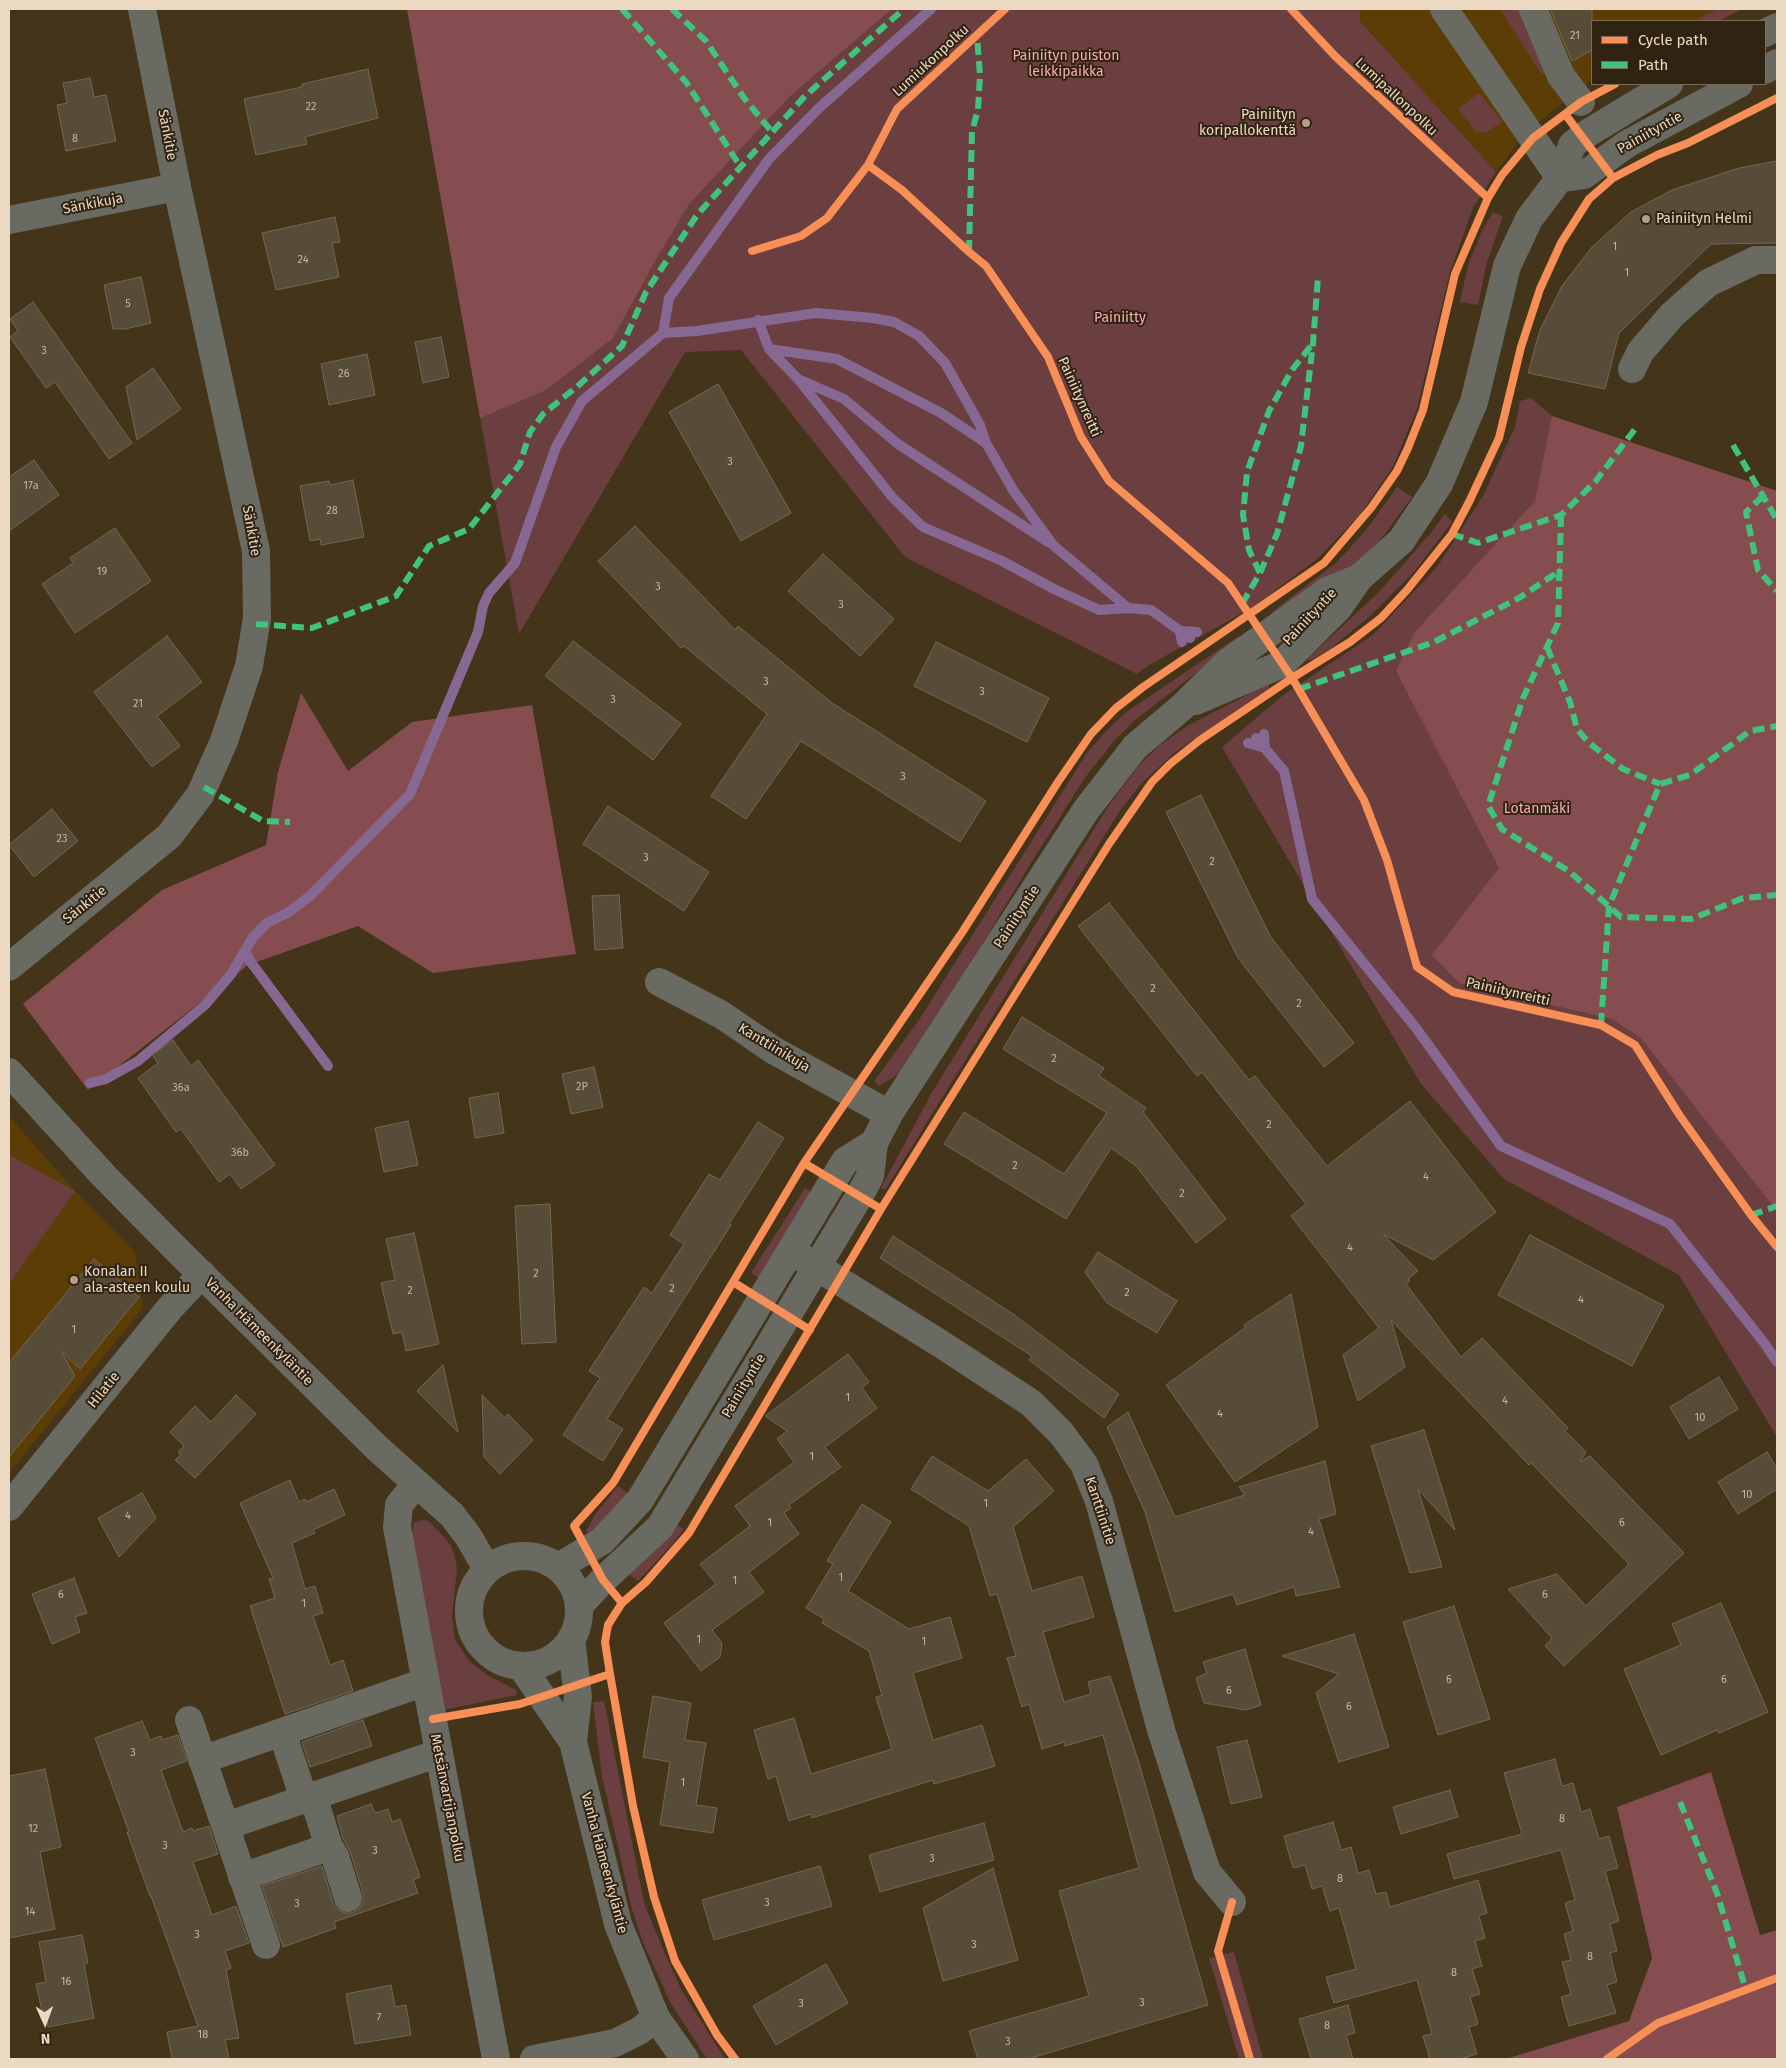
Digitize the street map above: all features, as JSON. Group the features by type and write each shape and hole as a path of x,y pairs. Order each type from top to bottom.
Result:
{"street":[{"name":"Sänkitie","path":"9,967 169,836 200,795 224,741 249,666 257,618 256,551 177,187 142,9"},
{"path":"1444,9 1560,178"},
{"path":"1533,9 1561,76 1580,102"},
{"path":"1766,69 1777,63"},
{"name":"Painiityntie","path":"579,1606 603,1580 660,1527 870,1176 874,1143 889,1114 1086,810 1135,747 1181,708 1227,663 1328,590 1359,578 1401,541 1439,484 1474,402 1507,266 1529,218 1560,178 1572,146 1583,136 1667,85"},
{"name":"Painiityntie","path":"1560,178 1584,175 1627,144 1737,85"},
{"name":"Sänkikuja","path":"9,220 177,187"},
{"path":"1632,369 1641,351 1672,315 1708,283 1756,260 1777,260"},
{"name":"Kanttiinikuja","path":"659,982 722,1015 773,1050 889,1114"},
{"name":"Vanha Hämeenkyläntie","path":"9,1072 103,1175 377,1448 452,1516 468,1536 487,1569"},
{"name":"Painiityntie","path":"558,1567 602,1540 640,1500 846,1161 874,1143"},
{"name":"Kanttiinitie","path":"791,1251 941,1344 1031,1403 1061,1433 1084,1464 1099,1501 1162,1733 1204,1863 1208,1872 1232,1902"},
{"name":"Hilatie","path":"9,1508 170,1308 202,1274"},
{"name":"Metsänvartijanpolku","path":"416,1484 399,1505 397,1527 496,2059"},
{"path":"524,1556 542,1559 558,1567 569,1580 576,1594 579,1606 578,1623 566,1648 555,1657 536,1664 521,1666 507,1664 492,1656 479,1644 471,1629 468,1612 471,1595 478,1580 487,1569 507,1559 524,1556"},
{"name":"Vanha Hämeenkyläntie","path":"571,1639 578,1697 573,1742 618,1924 656,2018 685,2059"},
{"name":"Vanha Hämeenkyläntie","path":"521,1666 573,1742"},
{"path":"202,1760 426,1682"},
{"path":"189,1720 266,1945"},
{"path":"282,1732 329,1847 335,1856 348,1898"},
{"path":"226,1826 439,1753"},
{"path":"242,1877 329,1847"},
{"path":"534,2059 616,2043 639,2031 656,2018"}],"shaded area":[{"path":"1360,9 1726,9 1703,20 1591,20 1591,81 1526,132 1496,172 1360,21"},
{"name":"Konalan II ala-asteen koulu","path":"9,1116 75,1191 135,1252 143,1308 9,1473"}],"green space":[{"name":"Painiitty","path":"407,9 1360,9 1360,21 1496,172 1473,208 1450,272 1417,409 1392,468 1359,516 1317,559 1253,607 1151,664 1137,674 905,557 741,350 685,352 519,634"},
{"path":"407,9 892,9 790,96 689,204 613,338 546,390 480,418"},
{"path":"1500,9 1520,9 1552,71 1545,74 1541,73"},
{"path":"1718,9 1742,9 1721,20 1696,20"},
{"path":"1479,93 1502,122 1485,133 1476,132 1458,109"},
{"path":"1493,212 1503,217 1487,262 1478,305 1460,302 1468,265 1482,231"},
{"name":"Lotanmäki","path":"1531,398 1552,416 1777,491 1777,1437 1679,1275 1504,1179 1421,1084 1222,747 1282,696 1373,635 1437,567 1483,496 1515,427 1520,401"},
{"path":"1552,416 1777,491 1777,1211 1641,1038 1612,1019 1459,983 1432,955 1499,868 1396,671 1414,633 1535,501"},
{"path":"1397,487 1412,497 1376,546 1346,573 1273,616 1272,612 1337,562 1366,530"},
{"path":"1445,514 1452,522 1414,572 1369,617 1330,649 1313,659 1305,661 1379,592"},
{"path":"1239,636 1240,639 1134,721 1114,741 1084,779 1034,858 907,1069 879,1086 874,1081 919,1020 1087,753 1125,713"},
{"path":"1268,684 1269,688 1174,753 1140,785 1119,812 885,1190 881,1188 931,1094 1109,805 1141,763 1159,746 1187,726"},
{"path":"301,693 348,771 412,722 532,705 576,954 433,973 358,926 248,965 88,1090 23,1004 162,890 266,845 278,772"},
{"path":"9,1155 75,1191 9,1284"},
{"path":"805,1188 814,1194 763,1280 751,1273"},
{"path":"618,1486 629,1494 607,1521 589,1534 586,1531 596,1513"},
{"path":"422,1520 429,1521 444,1537 451,1546 455,1557 457,1569 452,1615 455,1640 470,1662 489,1676 516,1690 517,1695 443,1710 411,1542 414,1523"},
{"path":"673,1523 684,1529 670,1547 638,1581 627,1573"},
{"path":"604,1701 644,1903 681,1989 725,2059 708,2059 703,2053 670,2002 643,1942 632,1909 602,1776 593,1702"},
{"path":"1711,1772 1760,1935 1777,1930 1777,2059 1506,2059 1629,2021 1652,1958 1617,1807"},
{"path":"1234,1952 1263,2059 1239,2059 1209,1958"}],"building":[{"path":"1550,9 1592,9 1591,51 1572,61"},
{"path":"368,69 378,118 305,137 307,144 256,155 244,99 302,87 302,84"},
{"path":"90,78 94,97 106,95 116,141 66,151 57,105 67,103 63,83"},
{"path":"1777,161 1777,243 1711,244 1619,333 1605,389 1528,373 1540,330 1562,286 1592,247 1631,212 1672,190 1739,168"},
{"path":"335,217 340,242 332,243 339,277 276,290 262,233"},
{"path":"141,277 151,323 125,329 113,329 104,285"},
{"path":"33,302 132,443 109,459 55,382 46,388 10,337 18,331 10,319"},
{"path":"441,337 449,377 423,383 415,342"},
{"path":"367,354 375,395 329,405 321,364"},
{"path":"153,368 181,409 137,440 126,387"},
{"path":"718,384 791,513 741,541 669,412"},
{"path":"34,460 59,495 9,531 9,477"},
{"path":"353,480 364,537 321,545 320,539 310,541 300,486 329,481 330,485"},
{"path":"635,526 735,630 738,626 832,703 986,801 960,842 801,741 746,819 711,796 767,714 684,646 681,648 598,561"},
{"path":"115,528 151,581 75,633 42,584 73,563 70,558"},
{"path":"823,554 894,619 860,656 788,591"},
{"path":"167,636 202,682 157,716 180,746 152,767 94,692"},
{"path":"573,641 681,724 653,760 545,676"},
{"path":"936,642 1049,698 1027,742 914,686"},
{"path":"1201,795 1270,936 1354,1043 1324,1067 1238,958 1166,812"},
{"path":"608,806 709,872 684,911 583,844"},
{"path":"52,809 78,841 34,877 9,845"},
{"path":"619,895 623,948 595,950 592,896"},
{"path":"1109,903 1249,1080 1255,1076 1327,1166 1410,1101 1496,1212 1433,1260 1383,1234 1418,1271 1408,1279 1410,1281 1406,1284 1461,1357 1482,1338 1568,1428 1565,1431 1586,1452 1580,1462 1590,1456 1684,1553 1564,1666 1545,1646 1552,1638 1508,1589 1557,1574 1586,1606 1629,1564 1531,1463 1529,1465 1391,1320 1405,1367 1358,1401 1343,1355 1379,1328 1291,1216 1306,1204 1202,1072 1197,1076 1078,926"},
{"path":"1022,1017 1104,1068 1099,1076 1146,1108 1143,1112 1226,1219 1196,1243 1136,1166 1111,1148 1066,1219 944,1144 964,1112 1064,1174 1107,1113 1003,1049"},
{"path":"173,1040 191,1066 198,1060 275,1165 241,1189 230,1174 219,1182 181,1129 176,1132 138,1078 158,1063 152,1055"},
{"path":"594,1067 603,1107 571,1114 562,1074"},
{"path":"498,1093 504,1133 475,1138 469,1098"},
{"path":"408,1121 418,1165 384,1172 375,1128"},
{"path":"758,1122 784,1138 729,1224 731,1225 607,1419 623,1429 603,1461 563,1435 600,1378 589,1371 644,1287 652,1293 684,1244 670,1235 709,1174 720,1180"},
{"path":"550,1204 556,1342 522,1344 515,1206"},
{"path":"414,1233 439,1344 406,1351 402,1332 393,1334 381,1283 395,1280 386,1239"},
{"path":"1530,1235 1664,1306 1632,1366 1498,1295"},
{"path":"893,1236 1013,1314 1119,1394 1104,1418 1029,1360 1032,1356 880,1258"},
{"path":"1098,1252 1177,1301 1157,1333 1107,1303 1085,1272"},
{"path":"94,1259 139,1297 80,1369 61,1351 75,1376 9,1457 9,1363"},
{"path":"1291,1294 1318,1427 1235,1482 1166,1385 1246,1327 1244,1325"},
{"path":"848,1354 869,1382 862,1388 877,1408 825,1447 841,1467 789,1505 791,1508 784,1513 799,1534 749,1572 764,1592 712,1630 722,1643 720,1657 701,1671 664,1623 716,1584 700,1564 750,1526 735,1506 794,1462 777,1439 787,1431 765,1416"},
{"path":"443,1365 458,1432 417,1391"},
{"path":"1719,1377 1738,1409 1689,1439 1670,1407"},
{"path":"236,1395 256,1414 195,1478 175,1460 181,1455 178,1452 184,1446 170,1432 195,1406 211,1422"},
{"path":"482,1395 505,1418 508,1414 533,1440 500,1474 484,1457"},
{"path":"1128,1412 1175,1517 1245,1495 1239,1487 1325,1461 1336,1514 1319,1519 1340,1587 1296,1596 1294,1587 1237,1605 1233,1594 1175,1612 1145,1512 1107,1427"},
{"path":"1424,1430 1455,1530 1418,1489 1442,1567 1410,1573 1371,1446"},
{"path":"1767,1452 1777,1469 1777,1489 1738,1514 1718,1482"},
{"path":"932,1456 988,1491 1026,1459 1054,1491 1013,1527 1032,1591 1082,1576 1094,1617 1043,1632 1064,1702 1091,1694 1088,1682 1110,1676 1139,1763 1208,2005 1028,2059 978,2059 969,2031 1089,1996 1059,1891 1139,1868 1103,1735 1065,1746 1064,1742 1042,1749 1029,1704 1022,1707 1007,1658 1016,1656 997,1594 990,1596 969,1526 911,1489"},
{"path":"290,1480 299,1502 305,1499 306,1502 334,1489 345,1515 313,1530 315,1533 292,1543 305,1589 315,1586 323,1613 313,1616 330,1665 343,1660 353,1691 285,1714 250,1606 275,1598 269,1579 273,1578 240,1503"},
{"path":"142,1493 156,1518 119,1557 98,1518"},
{"path":"862,1504 891,1522 848,1591 909,1629 950,1617 962,1658 913,1673 933,1740 982,1725 995,1766 934,1784 933,1780 812,1818 811,1814 789,1821 776,1776 768,1779 754,1730 794,1718 811,1774 892,1749 876,1697 882,1695 869,1651 822,1623 824,1619 806,1608 833,1564 827,1561"},
{"path":"74,1578 87,1613 75,1617 80,1632 52,1644 32,1594"},
{"path":"1721,1603 1768,1712 1719,1733 1717,1730 1661,1755 1624,1669 1681,1645 1672,1624"},
{"path":"1454,1606 1490,1719 1438,1735 1403,1622"},
{"path":"1354,1634 1389,1747 1339,1762 1316,1693 1339,1674 1282,1656"},
{"path":"1245,1649 1261,1705 1246,1710 1204,1703 1196,1678 1207,1673 1203,1662"},
{"path":"653,1696 691,1703 685,1740 706,1743 696,1805 717,1808 713,1833 660,1825 670,1762 643,1757"},
{"path":"363,1720 372,1746 310,1767 302,1742"},
{"path":"142,1721 150,1740 161,1736 162,1740 178,1735 187,1761 161,1770 183,1832 192,1828 193,1831 209,1826 218,1854 193,1862 212,1915 236,1906 249,1943 225,1951 231,1968 226,1970 239,2038 225,2040 229,2059 172,2059 167,2032 198,2026 127,1832 129,1832 95,1738"},
{"path":"1247,1740 1262,1797 1231,1804 1217,1747"},
{"path":"1555,1759 1562,1786 1573,1783 1581,1812 1590,1809 1599,1839 1609,1836 1618,1868 1605,1871 1619,1921 1610,1924 1617,1951 1610,1953 1617,1982 1607,1985 1616,2013 1569,2026 1561,1997 1571,1994 1562,1962 1571,1960 1564,1934 1573,1931 1565,1903 1575,1900 1561,1850 1454,1879 1447,1854 1522,1834 1504,1773"},
{"path":"45,1769 61,1847 40,1852 55,1929 9,1938 9,1776"},
{"path":"1450,1790 1458,1817 1401,1834 1393,1807"},
{"path":"371,1804 375,1813 388,1809 392,1822 400,1819 420,1877 413,1880 418,1893 334,1922 336,1928 283,1947 262,1886 322,1866 333,1903 337,1909 345,1913 352,1913 359,1909 363,1902 363,1893 350,1851 343,1839 337,1816"},
{"path":"1333,1822 1341,1850 1351,1847 1358,1873 1369,1870 1376,1894 1386,1892 1390,1907 1478,1880 1487,1913 1479,1916 1485,1938 1475,1941 1482,1966 1472,1969 1480,1994 1470,1997 1478,2024 1469,2027 1477,2054 1460,2059 1430,2059 1423,2036 1432,2034 1417,1980 1334,2003 1326,1977 1356,1969 1339,1908 1330,1911 1322,1886 1312,1889 1305,1865 1293,1868 1284,1836"},
{"path":"984,1823 994,1860 880,1892 869,1855"},
{"path":"820,1866 832,1906 714,1940 702,1900"},
{"path":"993,1868 1018,1960 943,1981 923,1908"},
{"path":"82,1935 88,1963 84,1964 94,2018 48,2027 36,1984 46,1982 39,1942"},
{"path":"826,1964 848,2003 776,2045 753,2006"},
{"path":"391,1985 395,2007 406,2005 411,2035 355,2044 346,1994"},
{"path":"1348,2005 1355,2033 1346,2035 1353,2059 1311,2059 1299,2019"}],"waterway":[{"path":"663,333 669,298 769,159 819,108 931,9"},
{"path":"90,1083 106,1079 138,1061 205,1005 232,973 253,937 267,923 289,912 310,896 410,794 478,632 483,606 489,593 515,563 556,447 582,401 663,333 697,331 816,313 873,318 894,322 919,336 945,363 980,425 986,443 1013,490 1053,545 1128,608 1151,610 1190,638"},
{"path":"758,320 769,349 798,379 844,399 898,444 1048,542"},
{"path":"769,349 837,359 941,413 986,443"},
{"path":"798,379 893,498 923,527 1000,560 1054,589 1099,610 1128,608"},
{"path":"1182,642 1180,631 1197,632"},
{"path":"1248,743 1265,748 1264,734"},
{"path":"1256,738 1284,771 1312,899 1416,1028 1501,1146 1670,1224 1765,1344 1777,1362"},
{"path":"245,951 250,961 328,1066"}],"marked path":[{"path":"622,9 686,82 740,166"},
{"path":"672,9 706,41 744,98 772,132"},
{"path":"256,624 312,628 396,596 429,546 469,529 520,464 530,432 543,414 579,385 622,346 646,292 697,215 805,96 904,9"},
{"path":"969,252 972,131 978,110 980,75 977,35"},
{"path":"1242,604 1260,573 1277,534 1301,446 1313,343 1318,277"},
{"path":"1260,573 1249,550 1243,515 1247,472 1269,411 1292,370 1313,343"},
{"path":"1452,534 1478,543 1561,515 1595,482 1635,429"},
{"path":"1733,445 1777,520"},
{"path":"1763,496 1746,512 1758,570 1777,591"},
{"path":"1561,515 1558,623 1523,698 1488,806 1502,829 1570,872 1621,917 1691,919 1743,898 1777,895"},
{"path":"1299,689 1434,642 1519,598 1561,570"},
{"path":"1547,647 1570,702 1577,729 1589,743 1623,769 1660,784"},
{"path":"1601,1025 1609,906 1660,784 1690,775 1750,731 1777,726"},
{"path":"204,787 263,821 290,822"},
{"path":"1751,1215 1777,1206"},
{"path":"1680,1802 1717,1893 1746,1990"}],"cycle path":[{"name":"Lumiukonpolku","path":"752,251 801,236 827,218 868,165 897,109 1005,9"},
{"name":"Lumipallonpolku","path":"1291,9 1336,57 1488,198"},
{"path":"622,1603 603,1580 574,1526 613,1483 804,1163 963,931 1058,782 1091,734 1116,708 1143,687 1324,563 1371,508 1397,471 1423,410 1455,274 1488,198 1502,175 1533,138 1581,102 1613,85"},
{"path":"735,2059 717,2035 675,1961 654,1897 633,1806 610,1674 605,1642 608,1625 622,1603 646,1582 689,1533 881,1209 1109,844 1152,782 1170,764 1200,740 1292,678 1350,642 1381,618 1407,590 1452,534 1499,438 1521,347 1540,289 1561,243 1589,199 1613,178 1777,98"},
{"path":"1565,114 1613,178"},
{"name":"Painiitynreitti","path":"868,165 902,190 986,266 1048,357 1081,437 1109,481 1228,583 1292,678 1364,800 1387,860 1417,967 1453,992 1601,1025 1635,1045 1680,1116 1751,1215 1777,1247"},
{"path":"804,1163 881,1209"},
{"path":"733,1282 810,1330"},
{"path":"433,1719 520,1704 610,1674"},
{"path":"1232,1902 1218,1951 1250,2059"},
{"path":"1607,2059 1658,2023 1777,1978"}],"place":[{"name":"Painiityn koripallokenttä","path":"1306,123"},
{"name":"Painiityn Helmi","path":"1646,219"},
{"name":"Konalan II ala-asteen koulu","path":"74,1280"}],"park label":[{"name":"Painiityn puiston leikkipaikka","path":"1066,64"}]}
